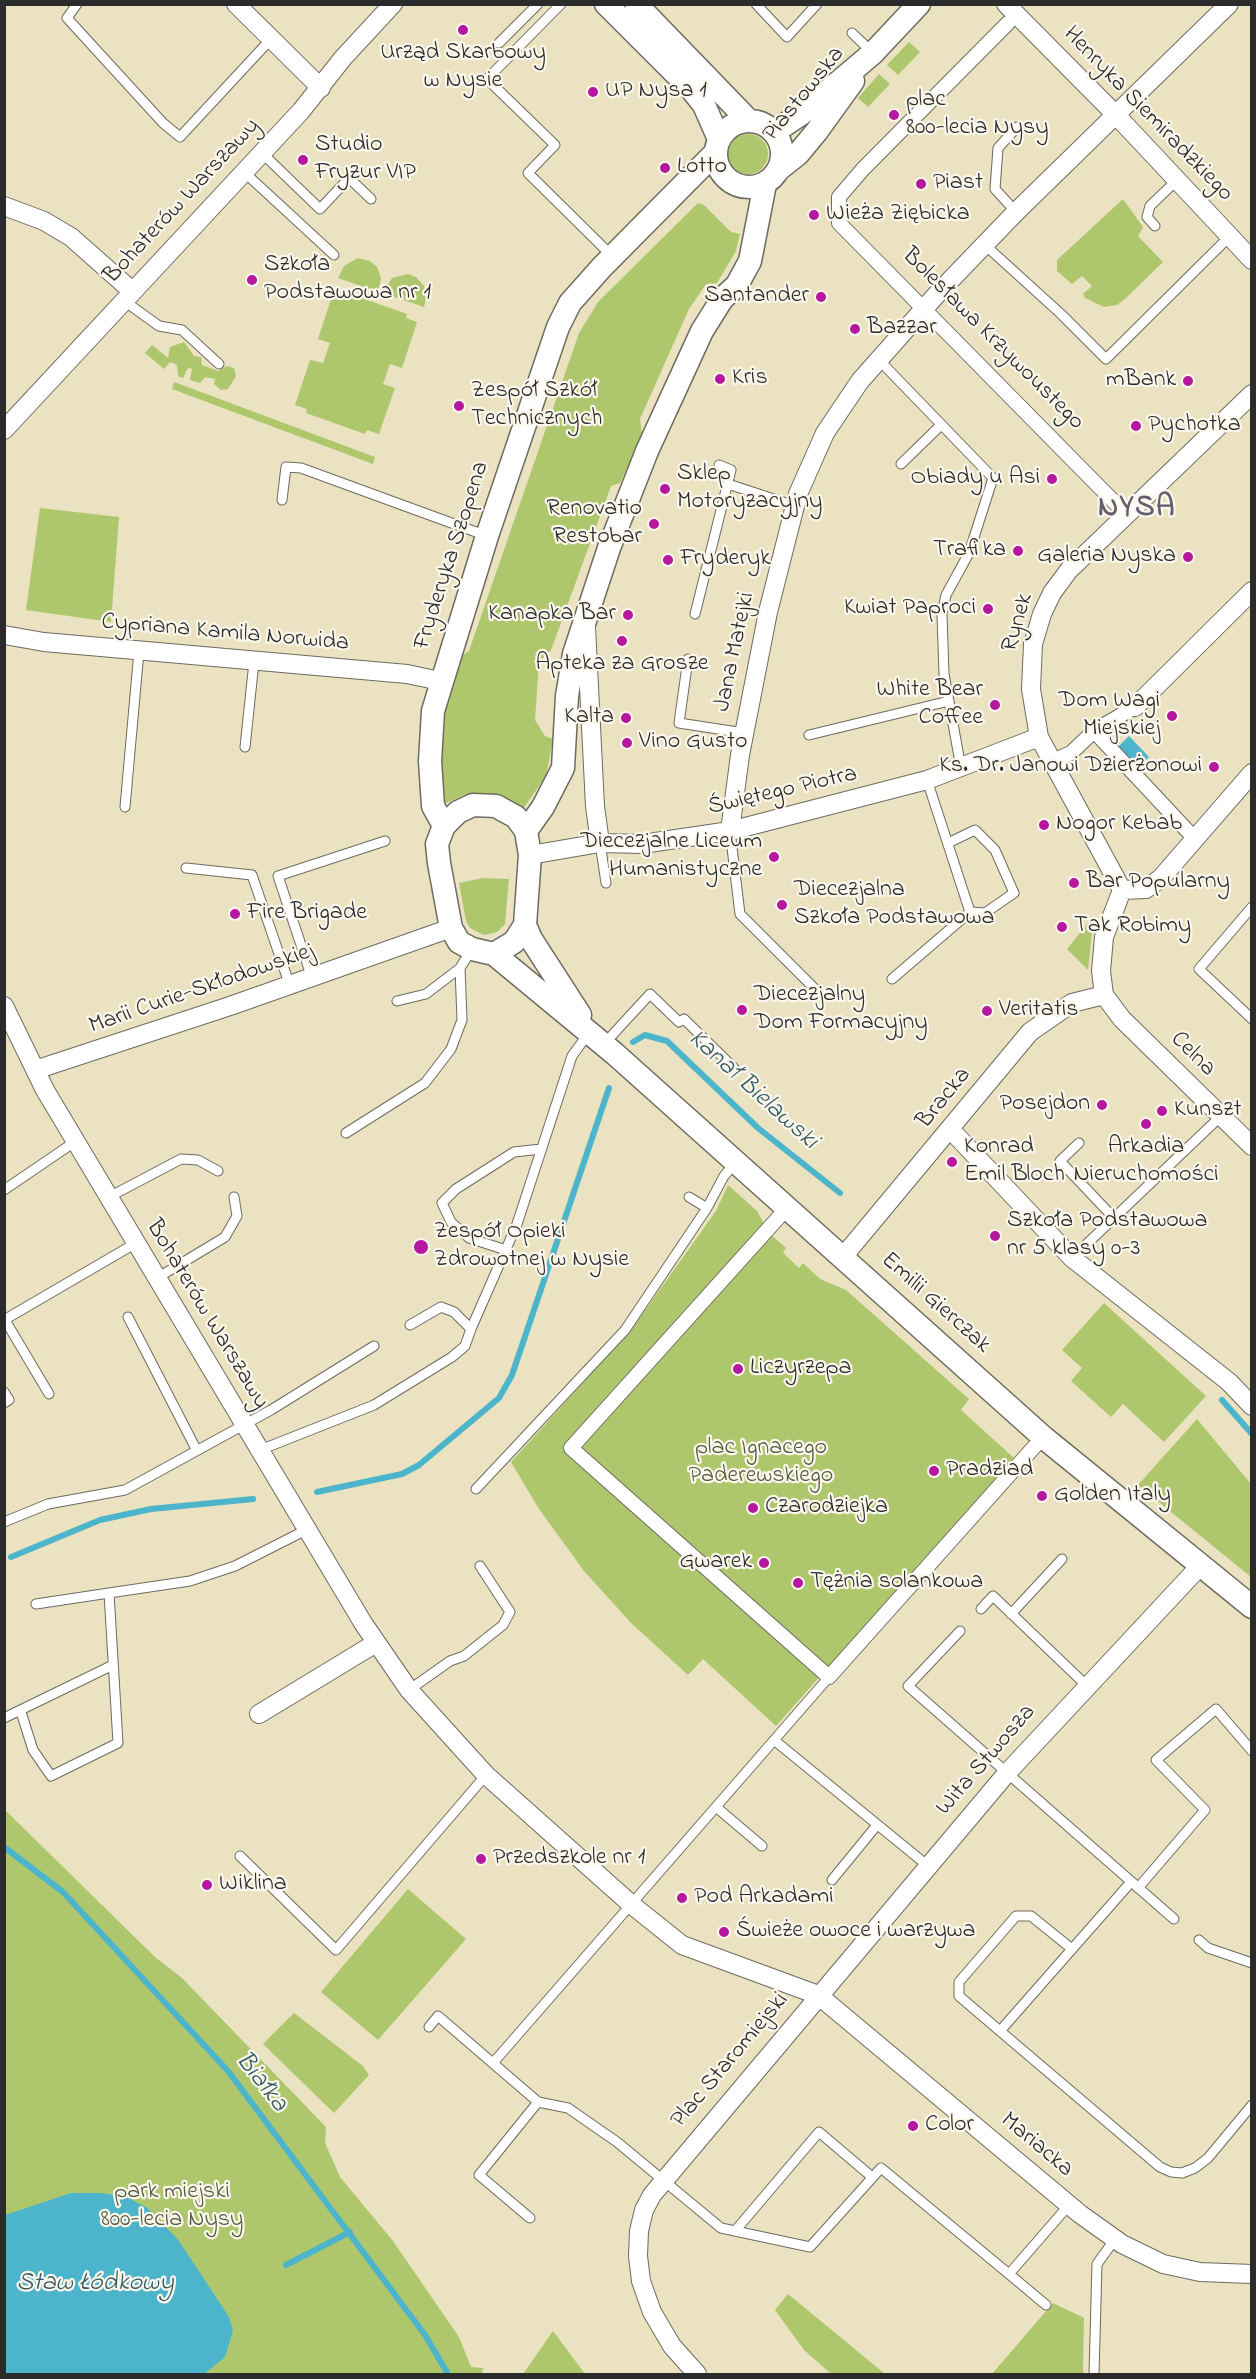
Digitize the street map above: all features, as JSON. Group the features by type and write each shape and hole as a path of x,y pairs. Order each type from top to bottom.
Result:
{"street":[{"path":"236,4 321,88"},
{"name":"Bohaterów Warszawy","path":"4,430 262,153 321,88 343,58 393,4"},
{"path":"606,4 692,90 704,105 718,146 718,165 724,175 734,183 748,187 772,176"},
{"path":"636,4 749,121"},
{"name":"Piastowska","path":"774,132 801,114 873,53 919,4"},
{"name":"Jana Matejki","path":"730,831 744,733 768,612 795,506 811,462 825,433 860,381 1016,212 1229,4"},
{"name":"Henryka Siemiradzkiego","path":"1010,14 1116,115 1251,261"},
{"name":"Bolesława Krzywoustego","path":"1010,14 839,197 839,223 1125,513"},
{"name":"Piastowska","path":"772,176 798,154 817,131 873,53"},
{"path":"526,831 543,807 563,768 567,696 574,654 585,616 626,503 678,382 712,313 737,285 750,261 772,176 782,157 781,145 774,132 766,125 749,121 732,126 718,146"},
{"name":"Fryderyka Szopena","path":"444,826 433,806 430,761 433,711 440,681 487,536 558,327 570,303 718,146"},
{"path":"4,206 44,221 71,237 127,296"},
{"name":"Rynek","path":"1122,890 1039,737 1030,670 1033,644 1042,614 1052,593 1069,570 1125,513 1251,393"},
{"path":"1053,761 1071,753 1094,731 1135,707 1251,591"},
{"path":"585,616 595,806 600,843"},
{"name":"Cypriana Kamila Norwida","path":"4,635 44,642 407,674 440,681"},
{"path":"1094,731 1195,839"},
{"name":"Świętego Piotra","path":"530,855 600,843 642,844 730,831 927,780 1039,737"},
{"path":"1104,995 1101,970 1104,937 1122,890 1146,889 1161,878 1251,773"},
{"path":"473,805 496,806 516,817 526,831 530,855 525,925 514,942 494,954 466,959 451,928 439,863 437,844 444,826 458,812 473,805"},
{"name":"Emilii Gierczak","path":"525,925 531,939 603,1043"},
{"name":"Marii Curie-Skłodowskiej","path":"35,1070 290,986 451,928"},
{"name":"Emilii Gierczak","path":"494,954 603,1043 1043,1437 1251,1607"},
{"name":"Celna","path":"1104,995 1122,1018 1251,1146"},
{"name":"Bracka","path":"842,1258 951,1130 1030,1032 1072,1003 1104,995"},
{"name":"Bohaterów Warszawy","path":"4,1006 9,1026 375,1643 409,1690 486,1775 632,1905"},
{"path":"951,1130 1072,1258 1229,1382 1251,1406"},
{"path":"787,1208 571,1448 829,1677 1043,1437"},
{"name":"Wita Stwosza","path":"818,1995 1007,1773 1200,1566"},
{"path":"259,1714 375,1643"},
{"name":"Plac Staromiejski","path":"632,1905 682,1945 818,1995 662,2180 644,2210 639,2231 638,2256 641,2281 652,2312 672,2346 698,2374"},
{"name":"Mariacka","path":"818,1995 1069,2205 1115,2239 1163,2264 1200,2272 1251,2274"}],"lane":[{"path":"77,4 67,18 163,123 180,137 270,40"},
{"path":"499,43 538,4"},
{"path":"561,4 487,79 555,145 528,173 612,256"},
{"path":"756,4 787,36 822,6"},
{"path":"852,33 873,53"},
{"path":"1016,212 994,189 998,148 1017,127"},
{"path":"262,153 320,209 349,178 371,199"},
{"path":"244,172 334,255"},
{"path":"1155,226 1148,217 1150,206 1177,180"},
{"path":"985,245 1061,314 1106,359 1229,237"},
{"path":"127,296 159,326 182,330 219,364"},
{"path":"879,360 993,478 969,553 946,595 944,605 944,674 961,768"},
{"path":"901,464 941,424"},
{"path":"695,614 731,470 719,465"},
{"path":"282,500 286,467 301,468 487,536"},
{"path":"728,484 795,506"},
{"path":"124,807 139,651"},
{"path":"688,659 680,723 744,733"},
{"path":"245,747 254,662"},
{"path":"809,735 949,701"},
{"path":"927,780 970,912"},
{"path":"892,979 970,912 986,913 1014,893 995,849 975,830 948,843"},
{"path":"730,831 740,915 815,989"},
{"path":"312,978 278,876 385,841"},
{"path":"600,843 606,883"},
{"path":"186,868 252,875 290,986"},
{"path":"1251,908 1198,969 1251,1019"},
{"path":"398,1001 426,994 466,959"},
{"path":"346,1133 425,1083 452,1049 462,1020 466,959"},
{"path":"260,1450 374,1405 452,1357 465,1346 506,1250 572,1056 603,1043 650,994 679,1022 684,1019 734,1068"},
{"path":"1072,1258 1221,1116"},
{"path":"4,1190 76,1141"},
{"path":"1079,1143 1060,1161 1113,1217"},
{"path":"506,1250 469,1238 451,1222 442,1203 456,1189 514,1152 541,1149"},
{"path":"109,1197 182,1159 198,1160 218,1171"},
{"path":"476,1489 625,1330 736,1161"},
{"path":"157,1278 225,1237 237,1216 234,1197"},
{"path":"689,1197 707,1208"},
{"path":"49,1394 5,1320 136,1243"},
{"path":"410,1325 441,1307 454,1312 471,1329"},
{"path":"128,1317 196,1449"},
{"path":"4,1522 48,1504 124,1490 244,1425 374,1346"},
{"path":"4,1392 9,1400 4,1403"},
{"path":"36,1604 190,1581 235,1566 306,1530"},
{"path":"1011,1614 1062,1559"},
{"path":"409,1690 450,1661 464,1656 503,1625 510,1612 480,1566"},
{"path":"21,1712 33,1750 51,1776 118,1743 109,1593"},
{"path":"981,1609 993,1596 1087,1686"},
{"path":"960,1631 908,1686 1174,1918"},
{"path":"4,1718 21,1712 113,1665"},
{"path":"493,2063 829,1677"},
{"path":"1000,2031 1072,1950 1205,1810 1156,1761 1216,1709 1251,1751"},
{"path":"774,1740 928,1866"},
{"path":"240,1856 336,1950 486,1775"},
{"path":"716,1807 762,1846"},
{"path":"832,1880 877,1825"},
{"path":"1072,1950 1031,1916 1016,1916 959,1982 959,1996 1160,2167 1171,2172 1182,2173 1196,2168 1208,2158 1251,2105"},
{"path":"1199,1940 1208,1948 1251,1964"},
{"path":"429,2027 438,2016 538,2102 568,2108 617,2142 721,2228 810,2247 881,2168 1046,2305"},
{"path":"530,2218 479,2175 538,2102"},
{"path":"735,2231 819,2132 873,2177"},
{"path":"1009,2274 1069,2205"},
{"path":"1094,2374 1097,2264 1115,2239"}],"green space":[{"path":"909,42 920,52 898,75 887,65"},
{"path":"879,74 890,84 868,107 858,98"},
{"path":"748,134 756,135 762,140 767,146 767,162 762,168 756,173 748,174 740,173 734,168 729,162 728,154 729,146 734,140 740,135"},
{"path":"1123,199 1143,227 1138,236 1163,262 1117,305 1104,307 1085,298 1083,294 1092,286 1082,276 1072,284 1057,271 1057,260"},
{"path":"698,203 704,205 731,232 740,234 736,251 717,283 706,284 689,309 640,419 642,433 636,449 620,483 611,486 551,650 539,662 535,720 545,736 553,739 546,776 523,809 499,796 482,793 464,795 446,803 440,750 444,712 457,659 469,651 579,333 598,302"},
{"path":"358,258 370,261 377,267 381,278 378,292 338,278 344,266"},
{"path":"408,274 416,277 424,286 426,298 424,307 383,293 392,278"},
{"path":"333,293 345,297 347,293 407,314 406,318 417,322 402,368 390,364 383,384 395,388 379,434 367,430 365,434 306,413 307,409 295,405 310,360 323,363 330,343 318,339"},
{"path":"184,342 194,356 201,357 202,365 218,371 227,366 234,368 236,376 228,389 221,390 214,384 215,379 205,377 200,383 190,380 192,369 188,368 183,378 178,376 177,365 170,362 164,369 145,353 152,345 168,358 170,347"},
{"path":"174,382 375,457 373,464 172,389"},
{"path":"40,508 119,517 111,622 26,610"},
{"path":"483,878 509,879 505,924 497,932 484,935 470,928 466,921 459,883"},
{"path":"1091,919 1092,932 1088,970 1067,949"},
{"name":"plac Ignacego Paderewskiego","path":"728,1185 757,1211 770,1234 786,1248 783,1253 799,1268 803,1263 820,1279 846,1290 969,1399 961,1410 1014,1458 776,1726 703,1659 688,1675 631,1623 584,1571 539,1509 511,1462 631,1330 716,1211"},
{"path":"1104,1303 1206,1396 1164,1442 1123,1404 1111,1417 1071,1381 1082,1368 1062,1350"},
{"path":"1197,1419 1251,1484 1251,1577 1138,1485"},
{"name":"park miejski 800-lecia Nysy","path":"4,1809 155,1957 182,1978 326,2127 325,2143 340,2177 393,2241 459,2337 471,2367 483,2368 482,2374 5,2374"},
{"path":"408,1889 466,1939 378,2040 321,1992"},
{"path":"294,2013 363,2066 369,2075 334,2113 263,2044"},
{"path":"788,2294 885,2374 833,2374 829,2372 804,2350 775,2310"},
{"path":"1053,2303 1084,2318 1083,2374 992,2374"},
{"path":"553,2331 559,2339 585,2374 523,2374"}],"water":[{"path":"1129,736 1149,757 1131,775 1111,754"},
{"name":"Staw Łódkowy","path":"71,2193 102,2193 127,2197 149,2209 179,2241 229,2317 233,2331 225,2357 204,2374 5,2374 5,2215"}],"waterway":[{"name":"Kanał Bielawski","path":"633,1042 645,1035 667,1041 758,1128 840,1193"},
{"name":"Kanał Bielawski","path":"317,1492 402,1474 419,1465 499,1398 512,1375 609,1088"},
{"name":"Kanał Bielawski","path":"1222,1400 1252,1434"},
{"name":"Kanał Bielawski","path":"11,1557 100,1520 151,1509 253,1499"},
{"name":"Białka","path":"4,1847 63,1892 228,2071 425,2335 448,2374"},
{"path":"286,2265 350,2232"}],"place":[{"name":"Urząd Skarbowy w Nysie","path":"463,30"},
{"name":"UP Nysa 1","path":"593,92"},
{"name":"plac 800-lecia Nysy","path":"894,115"},
{"name":"Studio Fryzur VIP","path":"303,160"},
{"name":"Lotto","path":"665,168"},
{"name":"Piast","path":"921,184"},
{"name":"Wieża Ziębicka","path":"814,215"},
{"name":"Szkoła Podstawowa nr 1","path":"252,280"},
{"name":"Santander","path":"821,297"},
{"name":"Bazzar","path":"855,329"},
{"name":"Kris","path":"720,379"},
{"name":"mBank","path":"1188,381"},
{"name":"Zespół Szkół Technicznych","path":"459,406"},
{"name":"Pychotka","path":"1136,426"},
{"name":"Obiady u Asi","path":"1052,479"},
{"name":"Sklep Motoryzacyjny","path":"665,489"},
{"name":"Renovatio Restobar","path":"654,524"},
{"name":"Trafika","path":"1018,551"},
{"name":"Galeria Nyska","path":"1188,557"},
{"name":"Fryderyk","path":"668,560"},
{"name":"Kwiat Paproci","path":"988,609"},
{"name":"Kanapka Bar","path":"628,615"},
{"name":"Apteka za Grosze","path":"622,641"},
{"name":"White Bear Coffee","path":"995,705"},
{"name":"Dom Wagi Miejskiej","path":"1172,716"},
{"name":"Kalta","path":"626,718"},
{"name":"Vino Gusto","path":"627,743"},
{"name":"Ks. Dr. Janowi Dzierżonowi","path":"1214,767"},
{"name":"Nogor Kebab","path":"1044,825"},
{"name":"Diecezjalne Liceum Humanistyczne","path":"774,857"},
{"name":"Bar Popularny","path":"1074,883"},
{"name":"Diecezjalna Szkoła Podstawowa","path":"782,905"},
{"name":"Fire Brigade","path":"235,914"},
{"name":"Tak Robimy","path":"1062,927"},
{"name":"Diecezjalny Dom Formacyjny","path":"742,1010"},
{"name":"Veritatis","path":"987,1011"},
{"name":"Posejdon","path":"1102,1105"},
{"name":"Kunszt","path":"1162,1111"},
{"name":"Arkadia Nieruchomości","path":"1146,1124"},
{"name":"Konrad Emil Bloch","path":"952,1162"},
{"name":"Szkoła Podstawowa nr 5 klasy 0-3","path":"995,1236"},
{"name":"Zespół Opieki Zdrowotnej w Nysie","path":"421,1247"},
{"name":"Liczyrzepa","path":"738,1369"},
{"name":"Pradziad","path":"934,1471"},
{"name":"Golden Italy","path":"1042,1496"},
{"name":"Czarodziejka","path":"753,1508"},
{"name":"Gwarek","path":"764,1563"},
{"name":"Tężnia solankowa","path":"798,1583"},
{"name":"Przedszkole nr 1","path":"481,1859"},
{"name":"Wiklina","path":"207,1885"},
{"name":"Pod Arkadami","path":"682,1898"},
{"name":"Świeże owoce i warzywa","path":"724,1932"},
{"name":"Color","path":"913,2126"}],"district":[{"name":"NYSA","path":"1137,510"}]}
